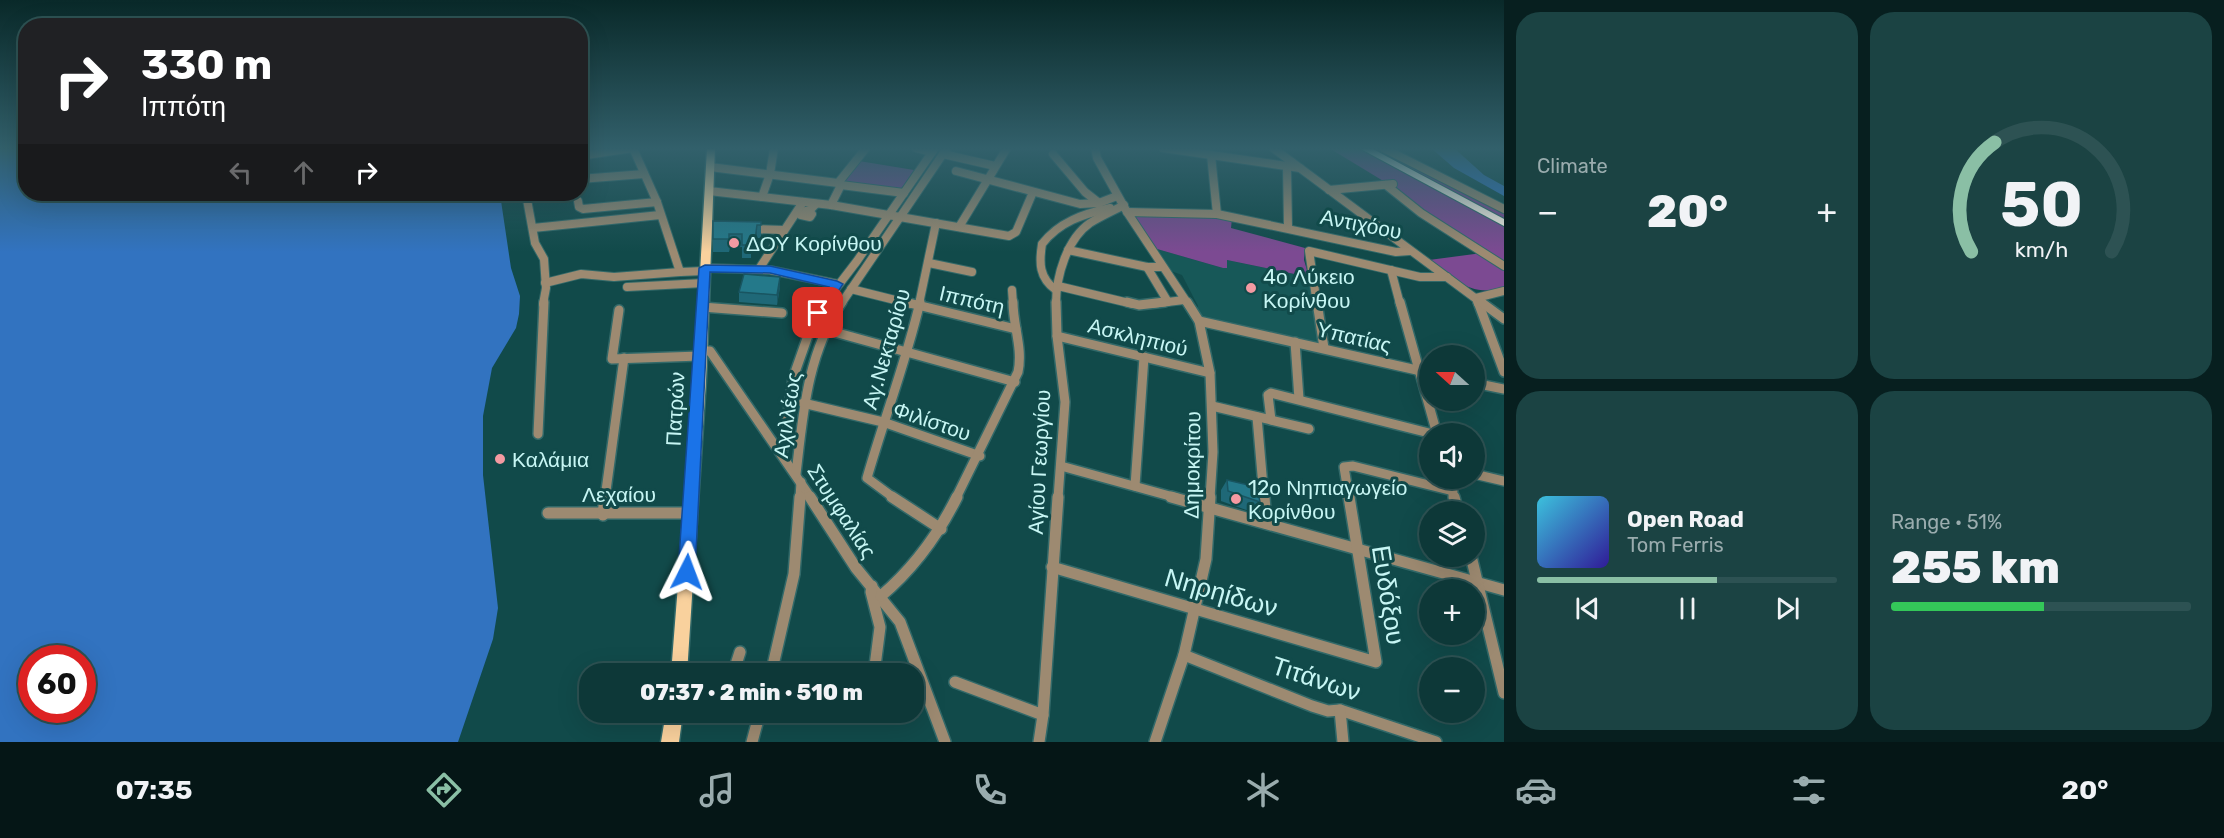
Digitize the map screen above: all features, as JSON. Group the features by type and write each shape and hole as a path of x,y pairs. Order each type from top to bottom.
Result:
{"highway":[{"path":"1429,183 1504,223"}],"main road":[{"name":"Πατρών","path":"680,663 703,355 704,274 712,228 709,183"},
{"path":"670,742 673,723"}],"street":[{"path":"648,183 657,202 680,272"},
{"path":"762,197 767,183"},
{"path":"830,183 904,193"},
{"path":"782,454 788,403 800,355 818,313 911,183"},
{"name":"Αχιλλέως","path":"774,663 792,584 803,403 816,355 827,330 851,289 924,183"},
{"path":"959,227 986,183"},
{"path":"1001,183 1080,204 1099,202 1123,204"},
{"path":"1077,183 1099,202"},
{"path":"1111,183 1123,204"},
{"path":"1214,183 1217,214"},
{"path":"1287,183 1288,228"},
{"path":"1319,183 1504,319"},
{"path":"1452,183 1504,209"},
{"path":"831,206 840,184"},
{"path":"1329,190 1391,185 1420,213 1504,266"},
{"path":"709,191 888,214 1012,236 1034,192"},
{"path":"522,201 528,229 660,215"},
{"path":"527,201 536,246 544,259 542,374 537,418 538,434"},
{"path":"578,201 579,207 583,209 657,202"},
{"path":"759,268 803,202"},
{"path":"809,211 816,204"},
{"path":"1123,204 1074,218 1056,228 1046,237 1042,244 1042,278 1046,284 1057,288 1140,305 1184,300"},
{"name":"Αντιχόου","path":"1123,204 1217,214 1396,252 1410,251"},
{"name":"Αγίου Γεωργίου","path":"1039,742 1043,715 1065,402 1057,336 1057,288 1068,250 1089,224 1123,204"},
{"name":"Δημοκρίτου","path":"1123,204 1162,267 1200,321 1210,373 1212,406 1214,452 1206,559 1184,655 1155,742"},
{"name":"Αγ.Νεκταρίου","path":"936,223 908,352 867,472 871,483 941,529"},
{"path":"740,229 784,230"},
{"path":"1068,250 1146,267 1162,267"},
{"path":"1324,348 1309,251 1420,277 1447,277"},
{"path":"929,263 972,272"},
{"path":"1146,267 1168,302"},
{"path":"627,287 704,274 759,268 837,284"},
{"path":"1391,270 1432,423"},
{"path":"545,283 581,274 614,277 680,272 704,274"},
{"name":"Ιππότη","path":"851,289 1016,329"},
{"path":"881,596 903,576 941,529 980,456 1015,382 1020,365 1021,347 1016,329 1012,290"},
{"path":"1476,298 1504,291"},
{"path":"1476,298 1504,372"},
{"path":"702,307 782,313"},
{"path":"619,310 612,359 703,355"},
{"name":"Υπατίας","path":"1200,321 1418,370"},
{"path":"827,330 1015,382"},
{"name":"Ασκληπιού","path":"1057,336 1210,373"},
{"path":"1294,342 1299,399"},
{"name":"Στυμφαλίας","path":"703,355 782,454 856,568 881,596 904,628 909,650 945,742"},
{"path":"1135,486 1144,357"},
{"path":"603,514 624,358"},
{"path":"1485,385 1504,389"},
{"path":"1271,420 1269,394 1299,399 1419,430"},
{"name":"Φιλίστου","path":"803,403 883,422 980,456"},
{"path":"1212,406 1309,429"},
{"path":"1257,417 1266,523"},
{"name":"Ευδόξου","path":"1376,662 1344,470 1346,465 1453,491"},
{"path":"1061,466 1467,579"},
{"path":"1485,477 1504,481"},
{"path":"1453,491 1455,501"},
{"name":"Λεχαίου","path":"548,513 690,513"},
{"name":"Νηρηίδων","path":"1052,567 1376,662"},
{"path":"1485,584 1504,590"},
{"path":"872,586 871,592 880,627 875,663"},
{"path":"1485,612 1504,693"},
{"path":"736,663 740,652"},
{"name":"Τιτάνων","path":"1184,655 1312,706 1328,711 1340,710 1436,742"},
{"path":"955,682 1043,715"},
{"path":"1340,710 1343,742"},
{"path":"752,742 757,723"}],"shaded area":[{"path":"856,183 905,183 901,189"},
{"path":"1386,183 1423,183 1504,226 1504,264 1444,226"},
{"path":"1436,183 1447,183 1504,212 1504,219"},
{"path":"1133,214 1232,218 1231,228 1305,248 1304,260 1309,277 1227,260 1227,268 1223,268 1157,249"},
{"name":"4ο Λύκειο Κορίνθου","path":"1157,249 1223,268 1227,260 1309,277 1320,346 1207,320 1196,310 1198,306 1182,275 1171,271"},
{"path":"1482,253 1504,268 1504,288 1481,290 1472,288 1455,280 1429,260"}],"water":[{"path":"0,183 18,183 18,201 501,201 511,268 520,296 516,328 492,368 483,416 483,475 498,608 493,639 458,742 0,742"},
{"path":"1480,183 1498,183 1504,186 1504,196"}],"building":[{"path":"713,221 761,222 761,225 757,225 755,239 751,239 751,245 742,245 742,234 729,234 729,239 713,239"},
{"path":"744,274 780,277 777,295 739,292"},
{"path":"1227,480 1257,487 1260,502 1228,491"}],"place":[{"name":"ΔΟΥ Κορίνθου","path":"734,243"},
{"name":"4ο Λύκειο Κορίνθου","path":"1251,288"},
{"name":"Καλάμια","path":"500,459"},
{"name":"12ο Νηπιαγωγείο Κορίνθου","path":"1236,499"}],"route":[{"path":"687,572 705,268 759,268 837,284 818,313"}]}
